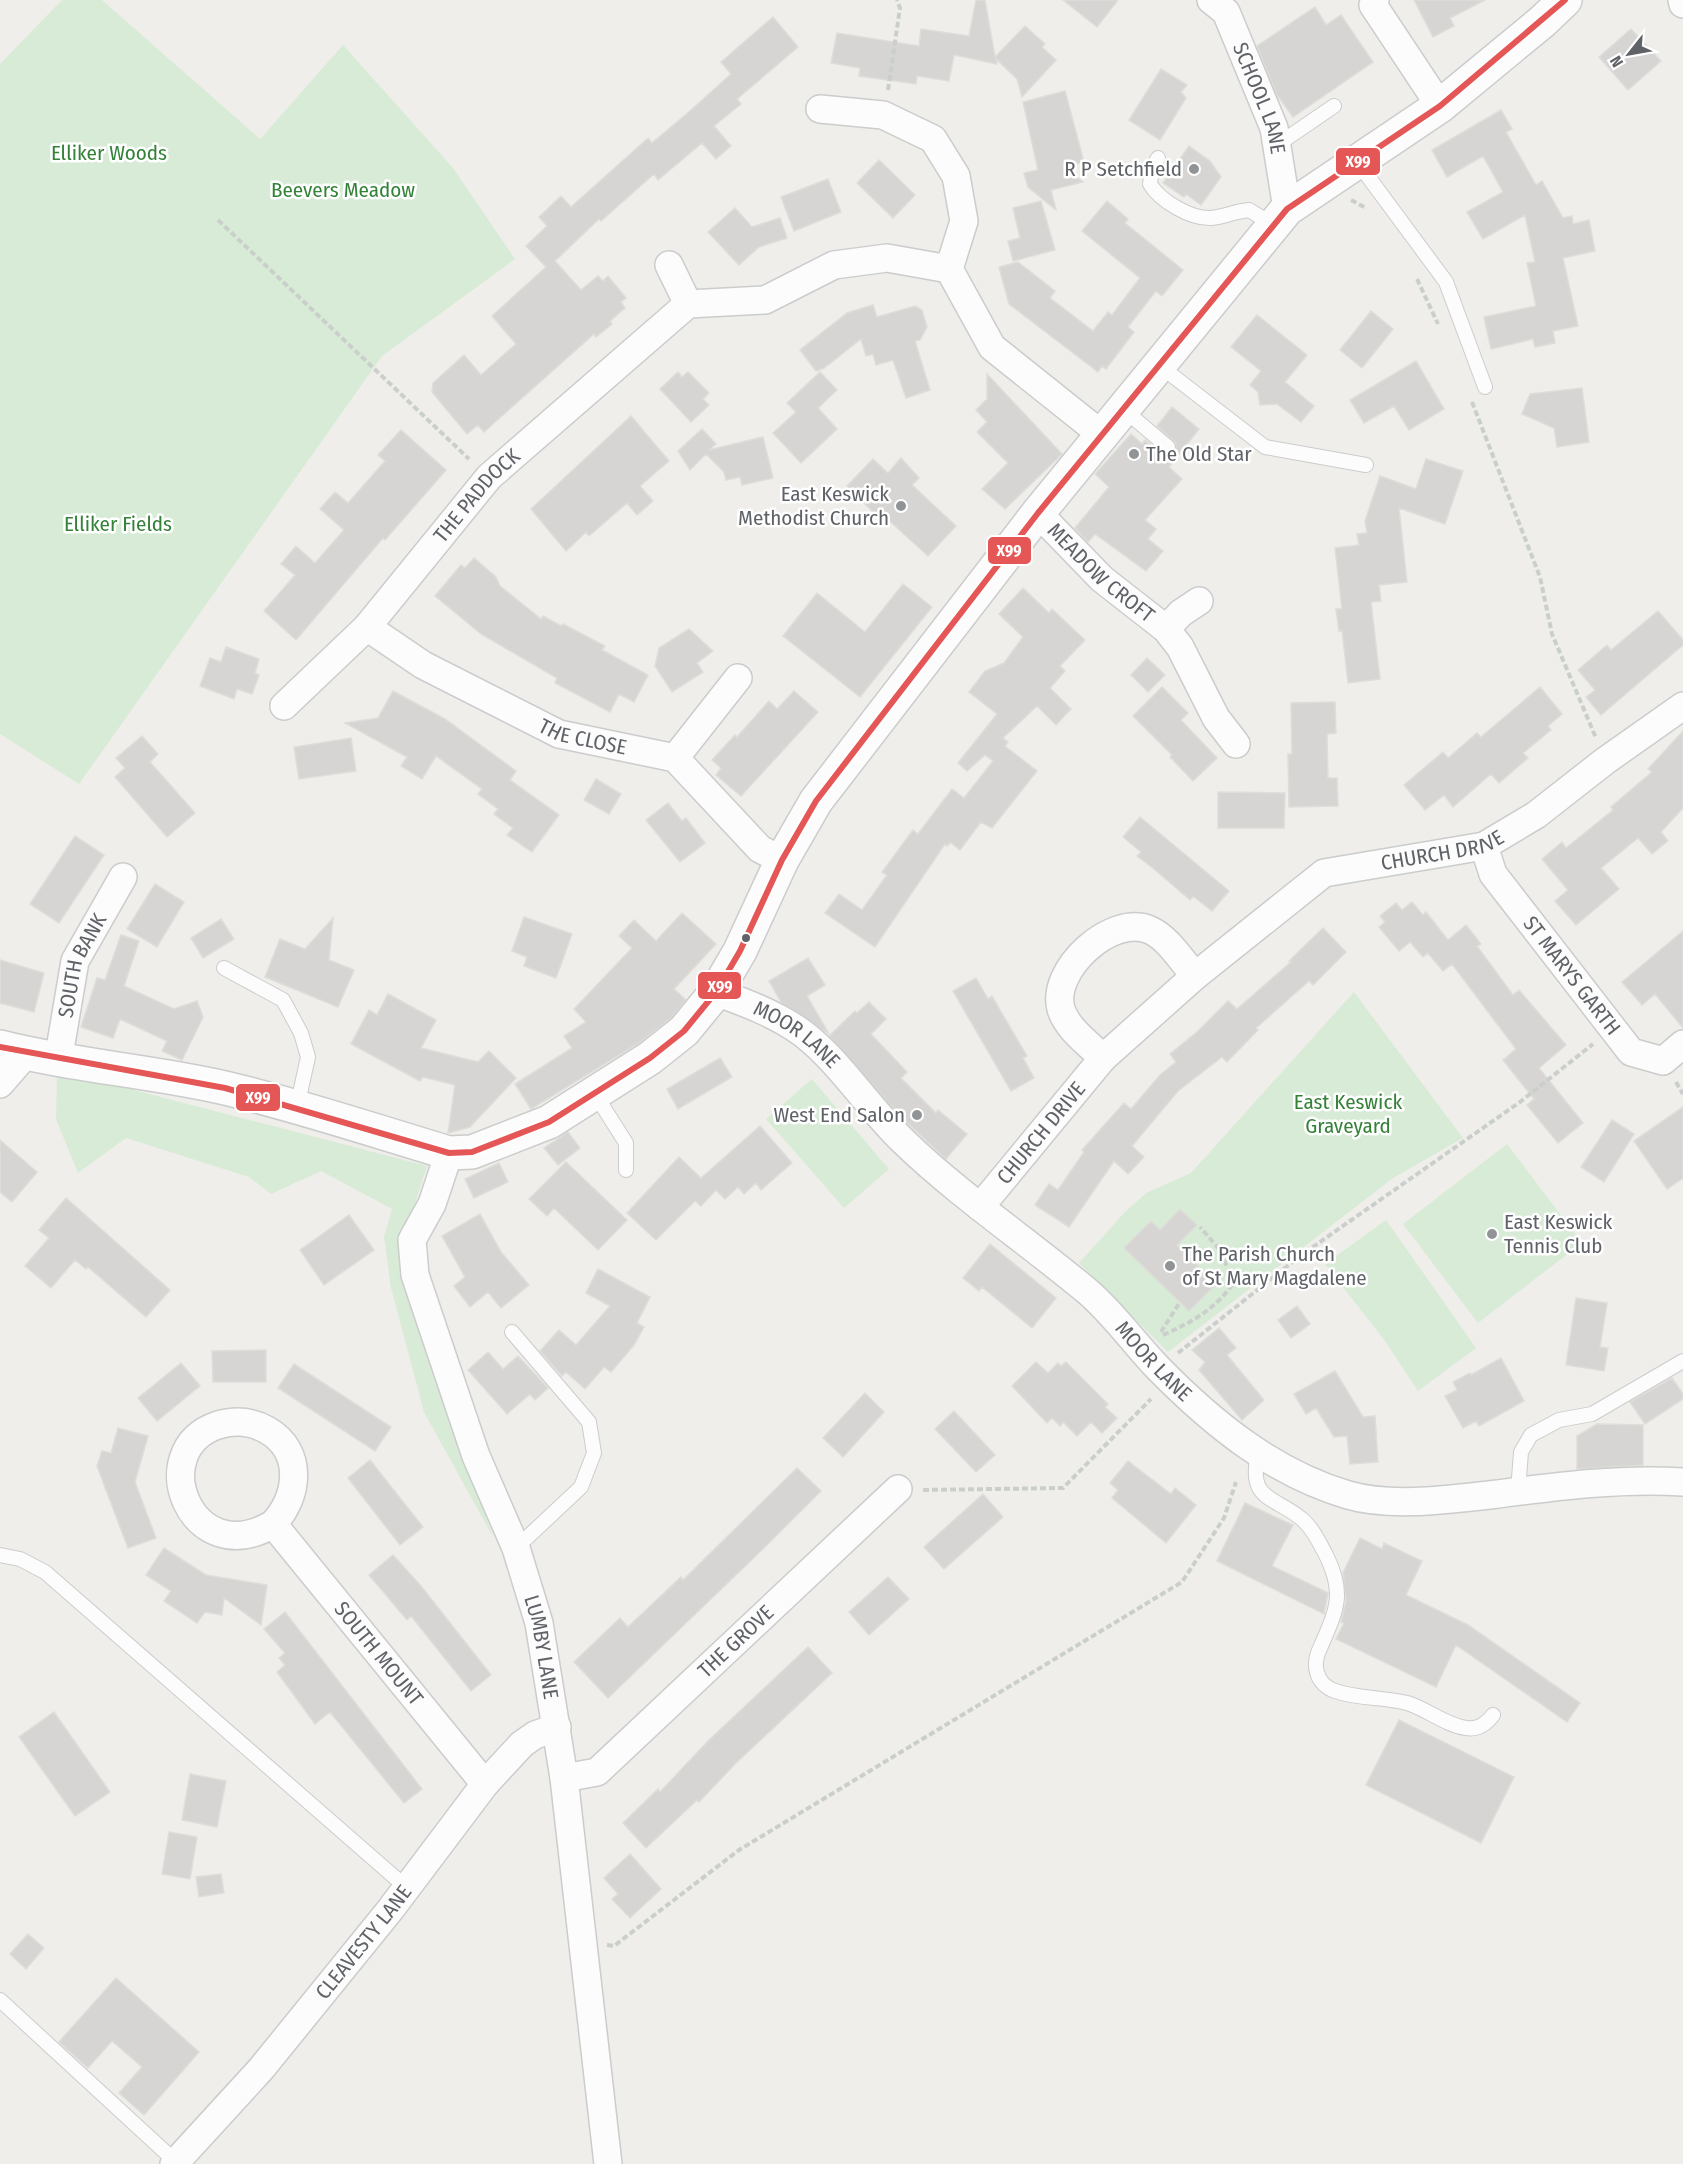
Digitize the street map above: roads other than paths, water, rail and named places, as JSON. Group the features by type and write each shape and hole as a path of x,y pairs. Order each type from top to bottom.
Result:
{"street":[{"name":"SCHOOL LANE","path":"1211,0 1226,12 1274,128 1277,145 1280,217"},
{"path":"1375,0 1373,5 1440,106"},
{"path":"0,1084 13,1050 58,1061 223,1088 297,1107 449,1153 472,1152 549,1122 650,1058 684,1031 716,992 740,951 782,860 816,801 1038,513 1280,217 1322,183 1358,163 1440,106 1544,21 1565,0"},
{"path":"820,109 883,115 933,140 956,176 964,221 949,269 992,347 1101,434"},
{"path":"669,265 688,304 765,300 834,265 887,258 949,269"},
{"name":"THE PADDOCK","path":"284,706 367,627 489,477 688,304"},
{"name":"MEADOW CROFT","path":"1038,513 1102,579 1166,629 1180,647 1216,718 1236,744"},
{"name":"MEADOW CROFT","path":"1166,629 1181,613 1199,601"},
{"name":"THE CLOSE","path":"367,627 423,665 559,734 675,758"},
{"path":"738,678 675,758 760,849 782,860"},
{"name":"CHURCH DRIVE","path":"980,1207 1103,1058 1195,976 1324,873 1484,846 1536,814 1605,761 1683,706"},
{"name":"ST MARYS GARTH","path":"1484,846 1493,874 1630,1052 1663,1061 1683,1044"},
{"name":"SOUTH BANK","path":"58,1061 75,961 123,877"},
{"path":"1103,1058 1069,1024 1062,1011 1059,996 1061,982 1078,958 1111,932 1136,926 1160,936 1195,976"},
{"name":"MOOR LANE","path":"716,992 756,1007 797,1029 825,1055 903,1141 980,1207 1090,1293 1158,1368 1253,1451 1296,1476 1351,1496 1400,1501 1444,1500 1647,1480 1683,1482"},
{"name":"LUMBY LANE","path":"449,1153 432,1204 412,1240 415,1275 476,1456 516,1548 539,1623 564,1778 608,2164"},
{"path":"241,1422 270,1431 281,1442 291,1462 294,1484 284,1513 273,1524 246,1535 231,1536 211,1529 194,1515 186,1503 180,1474 190,1446 200,1435 213,1427 241,1422"},
{"name":"THE GROVE","path":"564,1778 597,1772 898,1489"},
{"name":"SOUTH MOUNT","path":"273,1524 485,1784"},
{"name":"CLEAVESTY LANE","path":"175,2163 261,2068 407,1888 485,1784 522,1744 535,1735 556,1726"}],"lane":[{"path":"1277,145 1334,106"},
{"path":"1158,158 1152,168 1150,184 1162,197 1185,211 1207,218 1249,210 1280,217"},
{"path":"1358,163 1446,282 1485,387"},
{"path":"1160,366 1265,447 1366,465"},
{"path":"1123,409 1168,447"},
{"path":"224,968 283,1000 302,1033 308,1057 297,1107"},
{"path":"595,1094 626,1143 626,1170"},
{"path":"512,1332 589,1422 594,1453 581,1487 516,1548"},
{"path":"1518,1491 1521,1452 1531,1435 1559,1420 1592,1413 1683,1360"},
{"path":"1253,1451 1254,1473 1258,1485 1274,1503 1304,1521 1315,1534 1336,1576 1339,1593 1336,1611 1317,1656 1317,1674 1321,1682 1336,1692 1411,1704 1466,1728 1482,1726 1493,1715"},
{"path":"0,1555 20,1559 45,1572 407,1888"},
{"path":"0,2000 175,2163"}],"place":[{"name":"R P Setchfield","path":"1194,169"},
{"name":"The Old Star","path":"1134,454"},
{"name":"East Keswick Methodist Church","path":"901,506"},
{"name":"West End Salon","path":"917,1115"},
{"name":"East Keswick Tennis Club","path":"1492,1234"},
{"name":"The Parish Church of St Mary Magdalene","path":"1170,1266"}],"park label":[{"name":"Elliker Woods","path":"109,153"},
{"name":"Beevers Meadow","path":"343,190"},
{"name":"Elliker Fields","path":"118,524"},
{"name":"East Keswick Graveyard","path":"1348,1114"}]}
